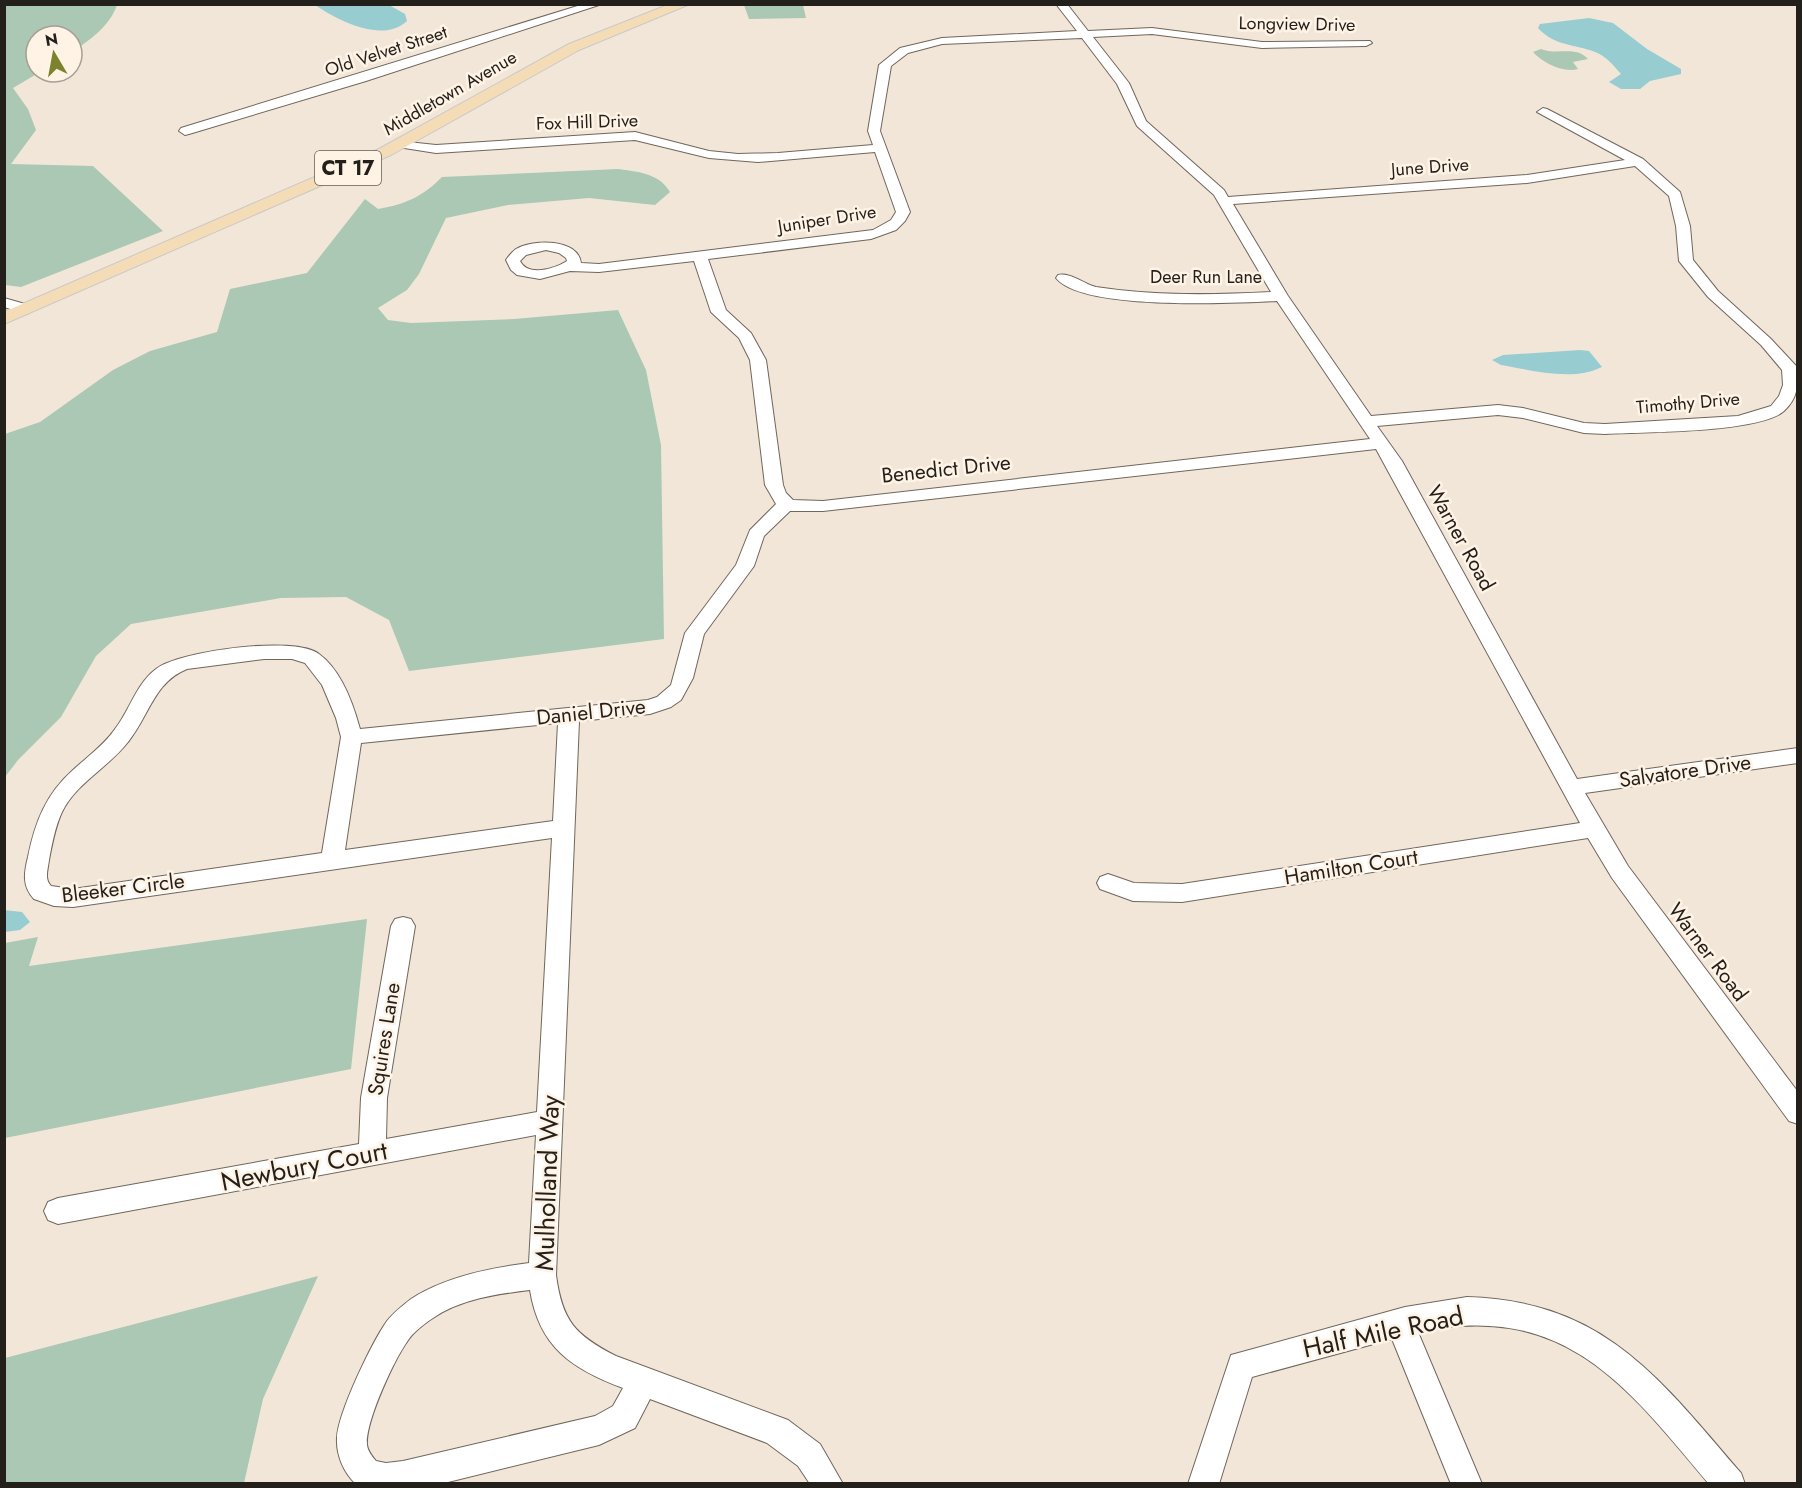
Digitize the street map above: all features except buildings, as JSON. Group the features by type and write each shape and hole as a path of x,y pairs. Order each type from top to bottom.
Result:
{"main road":[{"name":"Middletown Avenue","path":"4,319 403,144 533,68 574,47 684,4"}],"street":[{"name":"Old Velvet Street","path":"185,131 597,4"},
{"name":"Warner Road","path":"1061,4 1123,83 1141,123 1219,193 1281,296 1393,461 1594,829 1620,872 1734,1024 1797,1113"},
{"name":"Longview Drive","path":"1085,35 1152,31 1262,45 1366,43"},
{"name":"Juniper Drive","path":"570,267 599,268 858,237 891,227 902,217 903,212 879,148 874,125 884,70 891,58 904,50 942,41 1085,35"},
{"name":"Timothy Drive","path":"1365,422 1498,410 1584,428 1605,429 1738,421 1777,409 1787,397 1791,385 1790,369 1766,342 1713,294 1686,261 1683,226 1675,195 1638,162 1543,112"},
{"name":"Fox Hill Drive","path":"403,144 436,149 634,136 657,138 704,153 741,158 879,148"},
{"name":"June Drive","path":"1224,201 1527,179 1638,162"},
{"path":"700,256 719,312 746,336 758,360 774,485 777,496 786,505"},
{"name":"Deer Run Lane","path":"1063,278 1072,285 1084,289 1164,300 1281,296"},
{"path":"4,302 27,309"},
{"name":"Benedict Drive","path":"786,505 823,506 1381,443"},
{"name":"Daniel Drive","path":"351,737 650,707 670,700 682,686 689,645 694,633 745,566 756,534 786,505"},
{"name":"Bleeker Circle","path":"332,860 351,737 348,721 323,670 308,656 292,652 258,653 188,662 163,673 148,691 129,726 116,743 76,780 54,807 44,836 35,881 37,887 45,895 63,898 564,828"},
{"name":"Mulholland Way","path":"569,714 542,1275 549,1316 570,1346 584,1356 608,1368 777,1431 809,1455 828,1484"},
{"name":"Salvatore Drive","path":"1573,787 1797,754"},
{"name":"Hamilton Court","path":"1108,883 1133,892 1182,893 1594,829"},
{"name":"Squires Lane","path":"372,1153 374,1098 403,926"},
{"name":"Newbury Court","path":"58,1211 549,1121"},
{"path":"542,1275 486,1284 445,1295 406,1320 393,1338 353,1430 352,1452 364,1471 374,1477 384,1479 403,1477 599,1430 624,1417 644,1380"},
{"name":"Half Mile Road","path":"1203,1484 1241,1365 1400,1323 1465,1311 1505,1313 1539,1320 1566,1329 1597,1346 1651,1394 1730,1484"},
{"path":"1400,1323 1467,1484"}],"green space":[{"path":"4,5 117,5 104,26 84,43 84,24 24,24 24,81 13,88 28,109 36,130 11,164 93,166 163,231 21,287 5,285"},
{"path":"744,5 803,5 806,18 749,19"},
{"path":"1541,49 1577,53 1588,59 1573,62 1578,69 1566,70 1542,60 1533,52"},
{"path":"618,169 654,177 670,192 655,205 589,198 508,205 446,218 419,274 407,290 378,308 388,320 411,323 514,319 618,310 646,370 661,445 664,639 409,671 389,620 346,597 281,598 131,624 96,656 61,717 18,760 5,777 5,434 40,422 113,370 150,351 217,332 230,289 307,273 365,199 378,209 397,205 420,195 442,177"},
{"path":"367,919 351,1069 5,1138 5,943 38,937 29,966"},
{"path":"318,1276 263,1399 244,1483 5,1483 5,1358"}],"water":[{"path":"315,5 389,5 405,14 407,21 397,28 373,30 347,23"},
{"path":"1589,18 1613,23 1647,49 1681,69 1681,74 1650,81 1640,89 1621,89 1609,82 1621,74 1603,56 1551,38 1538,28 1540,24"},
{"path":"1589,351 1602,367 1578,374 1565,374 1501,365 1492,360 1503,355"},
{"path":"4,910 22,912 30,922 20,930 5,932"}]}
